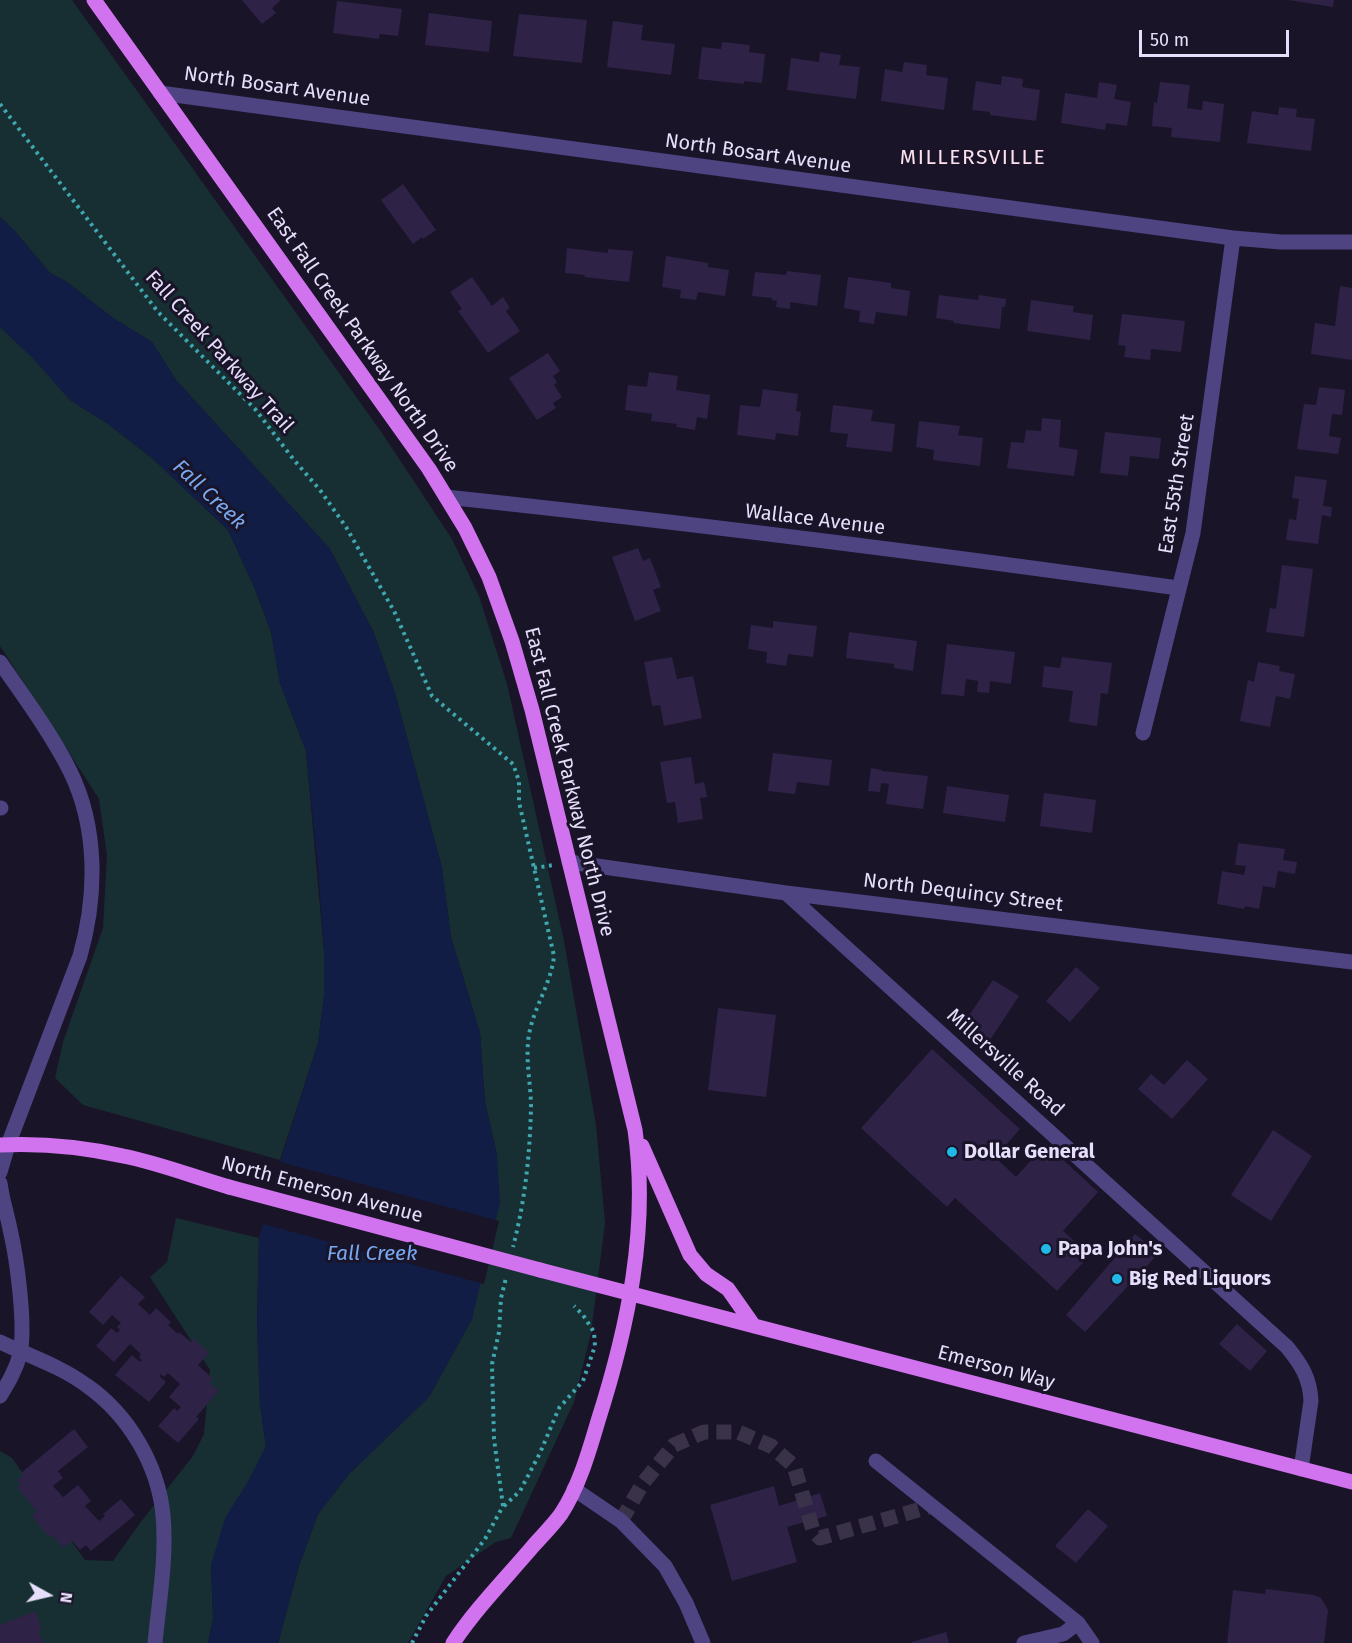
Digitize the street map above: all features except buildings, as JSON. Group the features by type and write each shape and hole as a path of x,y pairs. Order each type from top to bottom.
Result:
{"main road":[{"name":"East Fall Creek Parkway North Drive","path":"94,0 429,469 465,528 489,578 501,607 525,683 635,1132 640,1199 639,1235 623,1336 608,1390 574,1489 561,1513 477,1611 453,1643"},
{"path":"635,1132 690,1255 706,1274 729,1289 754,1326"},
{"name":"North Emerson Avenue","path":"4,1145 59,1146 126,1156 229,1187 630,1293"},
{"name":"Emerson Way","path":"630,1293 1352,1482"}],"street":[{"name":"North Bosart Avenue","path":"160,93 1233,238 1290,243 1352,242"},
{"name":"East 55th Street","path":"1143,733 1193,533 1233,238"},
{"name":"Wallace Avenue","path":"446,497 621,516 1178,588"},
{"path":"0,662 51,737 70,771 80,795 92,850 92,898 86,935 75,972 4,1145 0,1172"},
{"name":"North Dequincy Street","path":"569,862 786,893 1352,962"},
{"name":"Millersville Road","path":"786,893 1287,1347 1304,1370 1311,1390 1301,1469"},
{"path":"0,1184 11,1232 22,1339 20,1352 7,1386 0,1396"},
{"path":"0,1342 69,1374 92,1389 126,1422 145,1453 158,1488 163,1515 164,1552 155,1643"},
{"path":"876,1461 1078,1623 1092,1643"},
{"path":"574,1489 621,1521 665,1566 686,1603 703,1643"},
{"path":"1024,1643 1063,1634 1078,1623"}],"path":[{"name":"Fall Creek Parkway Trail","path":"0,104 158,312 255,409 320,490 346,527 394,611 432,696 513,764 519,781 519,802 554,956 552,971 529,1031 527,1046 531,1106 528,1164 525,1196 511,1258"},
{"path":"503,1506 494,1439 492,1364 499,1330 501,1298 508,1268"},
{"path":"412,1643 426,1616 485,1539 503,1506 520,1491 540,1453 559,1408 583,1381 595,1346 594,1332 584,1315 574,1306"}],"green space":[{"path":"0,0 72,0 382,433 452,539 479,596 507,684 564,941 596,1125 605,1223 591,1333 574,1402 511,1538 496,1542 446,1576 408,1643 278,1643 299,1566 318,1514 349,1474 429,1397 472,1319 497,1155 485,1102 480,1033 451,937 442,868 395,693 374,633 330,549 176,380 152,342 113,318 67,282 50,273 0,217"},
{"path":"0,327 32,357 70,400 108,424 152,458 228,530 255,589 271,632 280,683 306,751 324,952 324,996 318,1043 280,1160 83,1105 55,1078 63,1042 103,928 107,856 99,799 0,646"},
{"path":"176,1218 259,1238 257,1321 260,1405 266,1446 211,1565 213,1620 208,1643 0,1643 0,1451 12,1458 85,1560 113,1561 193,1456 204,1434 210,1370 150,1277 167,1262"}],"water":[{"name":"Fall Creek","path":"0,217 50,273 67,282 113,318 152,342 176,380 330,549 374,633 395,693 442,868 451,937 480,1033 485,1102 497,1155 500,1203 472,1319 429,1397 349,1474 318,1514 299,1566 278,1643 208,1643 213,1619 211,1565 225,1518 266,1446 260,1405 257,1321 259,1238 318,1043 324,996 324,952 318,869 306,751 280,683 271,632 255,589 228,530 152,458 108,424 70,400 32,357 0,327"}],"pier":[{"path":"277,1161 499,1221 484,1284 260,1223"}],"tunnel":[{"path":"621,1521 643,1483 674,1445 704,1432 738,1432 771,1446 794,1466 813,1530 820,1538 932,1506"}],"place":[{"name":"Dollar General","path":"952,1152"},
{"name":"Papa John's","path":"1046,1249"},
{"name":"Big Red Liquors","path":"1117,1279"}],"district":[{"name":"MILLERSVILLE","path":"973,158"}]}
